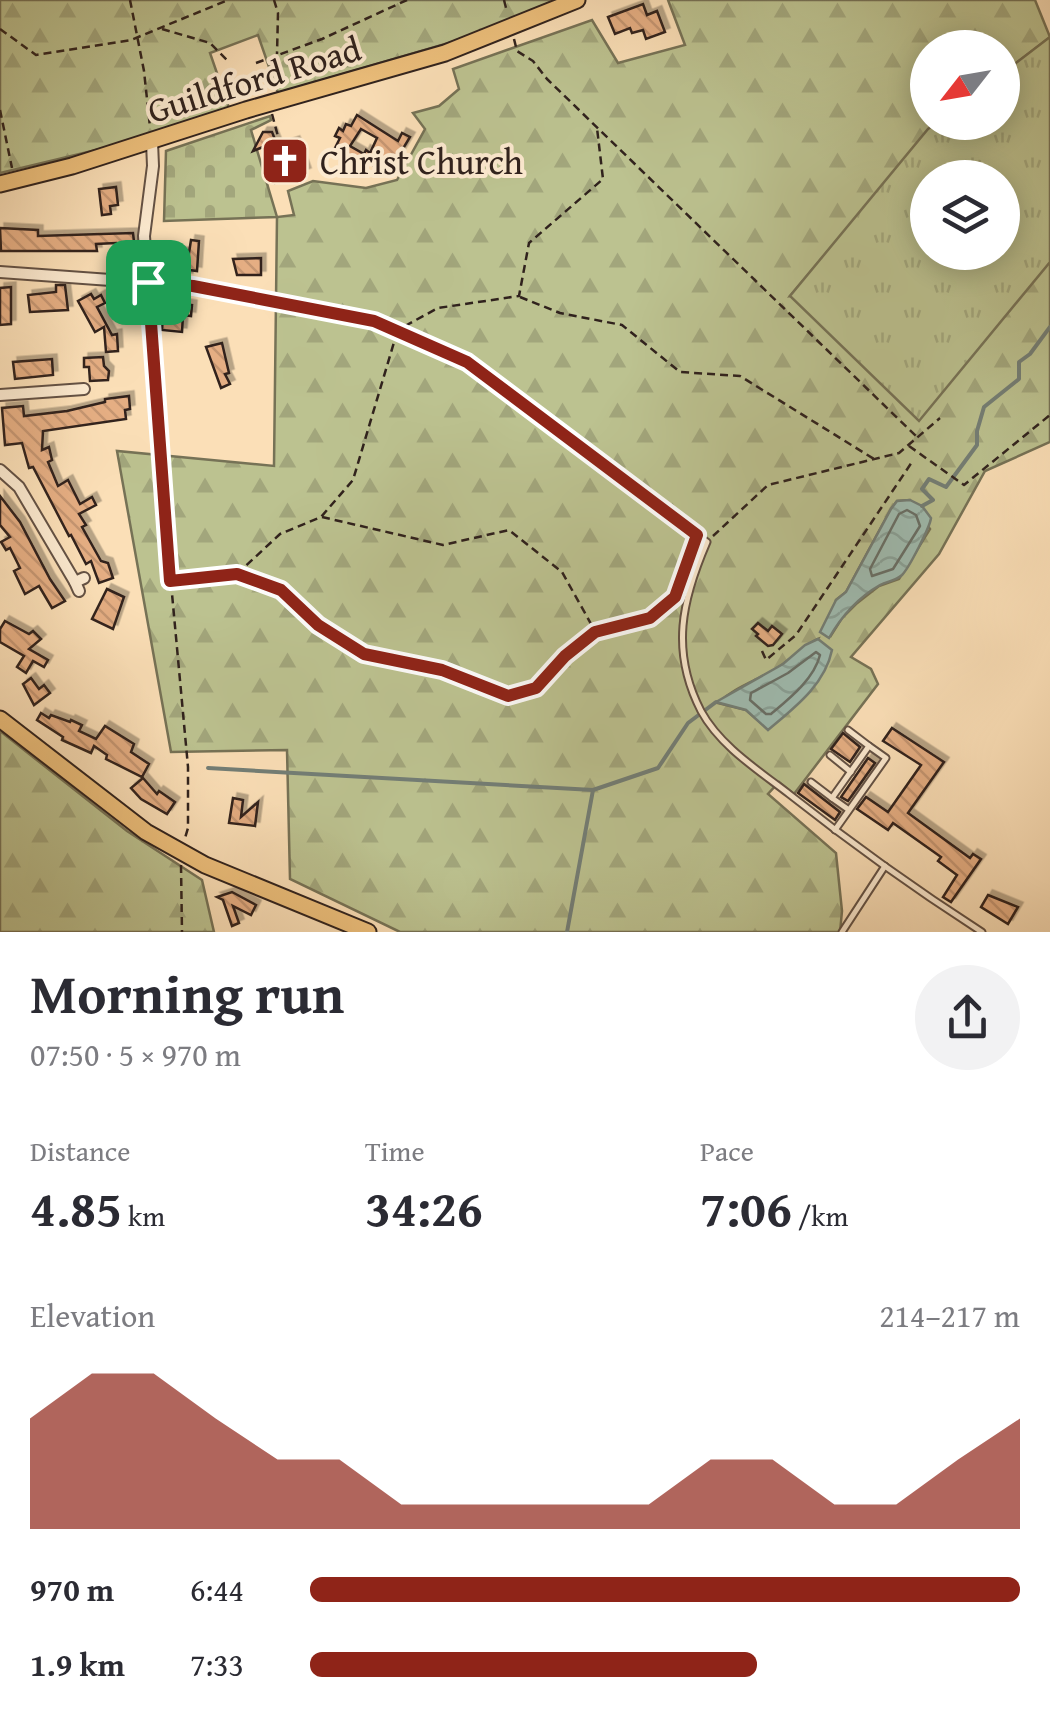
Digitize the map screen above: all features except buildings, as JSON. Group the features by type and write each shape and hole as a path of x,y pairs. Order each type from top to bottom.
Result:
{"main road":[{"name":"Guildford Road","path":"7,182 444,53 578,0"},
{"path":"0,718 146,832 205,865 368,932"}],"street":[{"path":"152,142 153,166 144,236 158,442"},
{"path":"0,272 148,282 242,295"},
{"path":"68,376 69,390"},
{"path":"0,395 84,390"},
{"path":"0,470 19,487 79,584"}],"lane":[{"path":"242,295 374,321 467,362 707,542 682,611 684,648 706,719 735,751 835,830 982,932"},
{"path":"835,830 886,758 848,730"},
{"path":"832,798 869,746"},
{"path":"830,755 851,772"},
{"path":"811,782 849,810"},
{"path":"842,932 885,866"}],"path":[{"path":"130,0 152,142"},
{"path":"0,29 36,55 137,38 228,0"},
{"path":"274,0 278,13 276,55"},
{"path":"256,63 322,39 407,0"},
{"path":"512,28 517,51 534,62 572,104 917,437"},
{"path":"161,29 210,44 227,60"},
{"path":"0,110 7,182"},
{"path":"272,112 280,144"},
{"path":"518,296 560,313 622,326 680,372 740,376 874,459"},
{"path":"908,445 964,485 1050,415"},
{"path":"707,542 768,485 899,452 940,418"},
{"path":"158,442 188,766 188,828 181,852 182,932"},
{"path":"762,650 766,660 796,635 912,462"},
{"path":"321,517 443,545 510,530 562,572 595,632"},
{"path":"170,581 237,574 281,590 318,625 364,654 442,670 508,696 536,688 565,656 595,632 650,618 675,597 697,535"}],"green space":[{"path":"0,0 556,0 469,37 278,93 258,35 210,53 229,108 117,145 0,173"},
{"path":"668,0 1035,0 1050,37 1020,60 1020,30 910,30 910,140 922,140 790,296 989,270 1020,270 1020,266 1050,262 1050,442 985,471 939,554 851,657 871,669 878,684 794,794 779,782 768,794 836,853 842,911 840,932 400,932 290,879 287,750 171,752 117,451 274,466 277,217 294,215 288,191 313,181 366,188 397,180 425,129 413,113 439,106 459,89 453,69 592,20 618,63 685,45","holes":["910,500 930,529 899,579 879,586 856,604 830,637 836,600 846,592 897,501","818,639 768,729 746,710 718,703"]},
{"path":"1050,37 1050,262 919,421 790,296 919,140 1020,140 1020,60"},
{"path":"270,116 271,120 251,130 277,217 164,221 166,151"},
{"path":"0,731 127,831 202,880 214,932 0,932"}],"water":[{"path":"910,500 922,506 931,518 909,564 902,575 858,602 829,638 820,632 836,600 846,592 891,509 897,501"},
{"path":"818,639 832,650 823,674 807,695 768,730 746,710 716,702 783,664"}],"waterway":[{"path":"922,506 933,500 922,489 929,479 946,487 977,445 984,407 1019,379 1019,362 1050,327"},
{"path":"208,768 593,790 658,768 688,723 716,702"},
{"path":"567,932 593,790"}],"place":[{"name":"Christ Church","path":"285,161"}],"route":[{"path":"148,282 193,286 374,321 467,362 697,535 675,597 650,618 595,632 565,656 536,688 508,696 442,670 364,654 318,625 281,590 237,574 170,581 148,282"}]}
